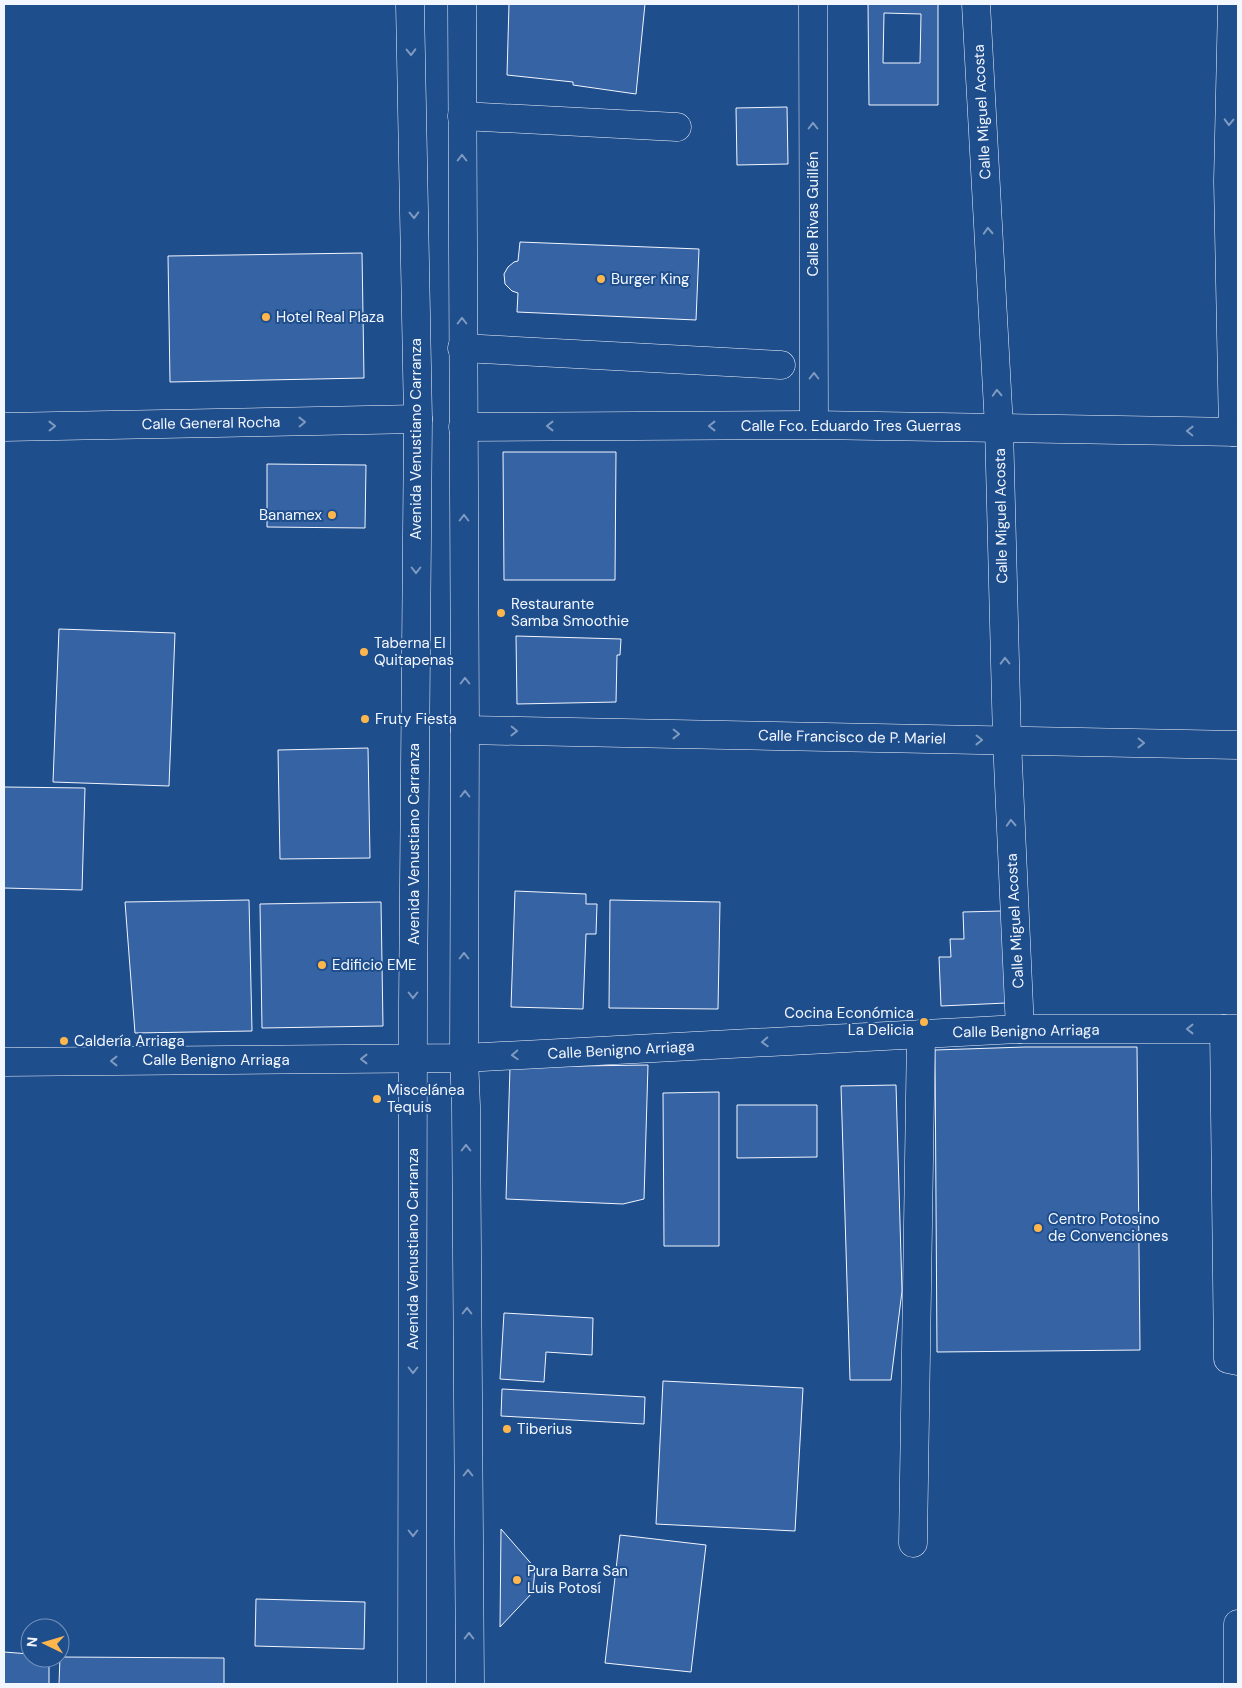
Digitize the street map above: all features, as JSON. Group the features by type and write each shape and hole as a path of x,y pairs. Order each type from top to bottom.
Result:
{"street":[{"name":"Avenida Venustiano Carranza","path":"410,4 418,419 413,1059 412,1684"},
{"path":"462,4 465,730 464,1058 466,1106 470,1684"},
{"name":"Calle Rivas Guillén","path":"813,4 814,425"},
{"name":"Calle Miguel Acosta","path":"976,4 999,427 1007,740 1020,1029"},
{"path":"1232,4 1228,181 1236,432"},
{"path":"462,116 677,126"},
{"path":"462,348 781,365"},
{"name":"Calle General Rocha","path":"4,427 418,419"},
{"name":"Calle Fco. Eduardo Tres Guerras","path":"463,427 814,425 1236,432"},
{"name":"Calle Francisco de P. Mariel","path":"465,730 1238,745"},
{"name":"Calle Benigno Arriaga","path":"4,1062 464,1058 1020,1029 1231,1029"},
{"path":"1231,1029 1228,1359 1238,1361"},
{"path":"913,1543 921,1034"},
{"path":"1238,1624 1238,1684"}],"building":[{"path":"509,4 645,4 636,94 573,85 573,82 507,75"},
{"path":"868,4 938,4 938,105 869,105","holes":["884,13 921,14 920,63 883,63"]},
{"path":"787,107 788,164 737,165 736,108"},
{"name":"Burger King","path":"520,242 699,249 696,320 517,312 518,293 512,291 505,284 504,274 508,267 518,261"},
{"name":"Hotel Real Plaza","path":"362,253 364,378 170,382 168,256"},
{"path":"503,452 616,452 615,580 504,580"},
{"path":"267,464 366,465 365,528 267,527"},
{"path":"59,629 175,633 169,786 53,782"},
{"path":"516,636 621,639 620,655 617,655 616,702 517,704"},
{"path":"368,748 370,858 280,859 278,750"},
{"path":"4,787 85,788 82,890 4,888"},
{"path":"515,891 586,894 586,904 597,904 596,934 586,934 583,1009 511,1007"},
{"path":"249,900 252,1031 135,1033 125,902"},
{"path":"610,900 720,902 718,1009 609,1008"},
{"name":"Edificio EME","path":"381,902 383,1026 262,1028 260,904"},
{"path":"1002,911 1006,1003 941,1006 939,957 951,957 950,939 964,939 963,912"},
{"name":"Centro Potosino de Convenciones","path":"1025,1047 1137,1047 1140,1350 937,1352 935,1050"},
{"path":"648,1065 644,1199 623,1204 506,1199 510,1067"},
{"path":"896,1085 902,1291 891,1380 850,1380 841,1086"},
{"path":"719,1092 719,1246 664,1246 663,1093"},
{"path":"737,1105 817,1105 817,1157 737,1158"},
{"path":"504,1313 593,1318 592,1355 546,1352 544,1382 500,1379"},
{"path":"663,1381 803,1388 795,1531 656,1524"},
{"path":"502,1389 645,1397 644,1424 501,1416"},
{"name":"Pura Barra San Luis Potosí","path":"501,1529 535,1568 533,1592 500,1627"},
{"path":"620,1535 706,1545 691,1672 605,1663"},
{"path":"256,1599 365,1602 364,1649 255,1646"},
{"path":"4,1652 20,1653 20,1668 49,1668 49,1684 4,1684"},
{"path":"70,1657 224,1658 224,1684 59,1684 60,1668 70,1668"}],"place":[{"name":"Burger King","path":"601,279"},
{"name":"Hotel Real Plaza","path":"266,317"},
{"name":"Banamex","path":"332,515"},
{"name":"Restaurante Samba Smoothie","path":"501,613"},
{"name":"Taberna El Quitapenas","path":"364,652"},
{"name":"Fruty Fiesta","path":"365,719"},
{"name":"Edificio EME","path":"322,965"},
{"name":"Cocina Económica La Delicia","path":"924,1022"},
{"name":"Caldería Arriaga","path":"64,1041"},
{"name":"Miscelánea Tequis","path":"377,1099"},
{"name":"Centro Potosino de Convenciones","path":"1038,1228"},
{"name":"Tiberius","path":"507,1429"},
{"name":"Pura Barra San Luis Potosí","path":"517,1580"}]}
